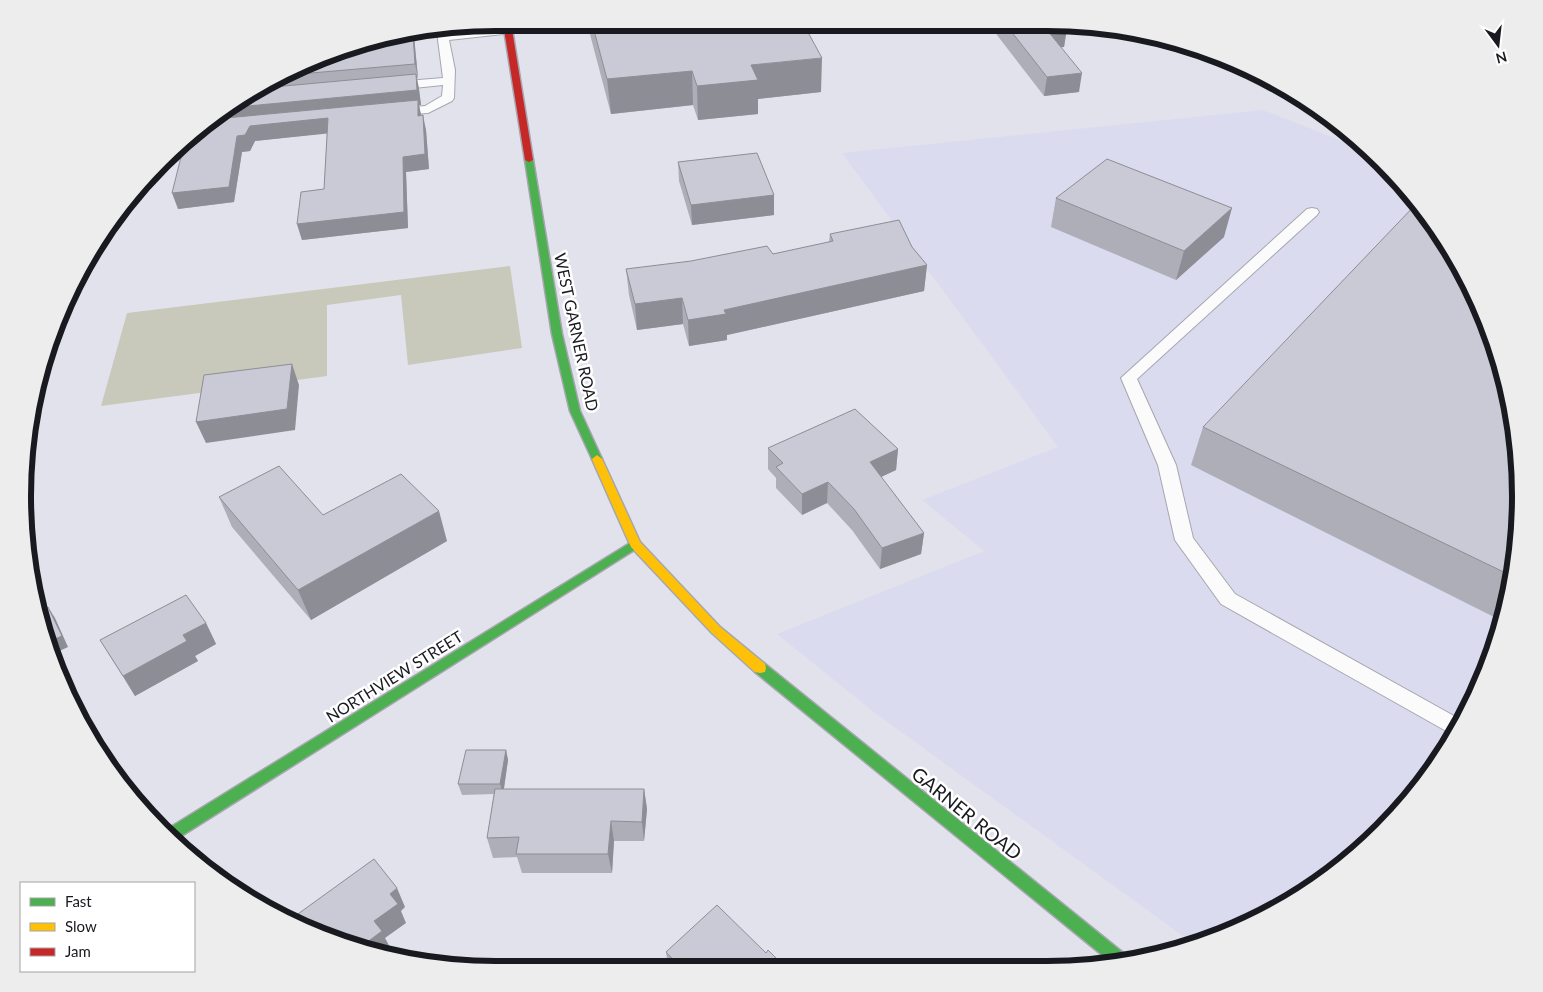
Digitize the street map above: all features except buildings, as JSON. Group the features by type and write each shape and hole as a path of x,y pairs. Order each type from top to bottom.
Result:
{"main road":[{"name":"WEST GARNER ROAD","path":"509,31 557,334 575,412 635,544 716,630 789,693"},
{"name":"NORTHVIEW STREET","path":"175,832 635,544"},
{"name":"GARNER ROAD","path":"789,693 1115,956"}],"lane":[{"path":"388,113 428,109 448,98 449,70 443,34"},
{"path":"381,87 449,81"},
{"path":"1312,212 1129,378 1166,465 1184,540 1228,599 1451,725"}],"shaded area":[{"path":"1263,110 1349,144 1376,167 1416,213 1428,231 1510,536 1503,587 1496,616 1487,645 1464,702 1416,779 1376,825 1330,865 1253,913 1187,939 875,713 777,634 984,551 922,500 1058,447 842,153"},
{"path":"510,266 522,348 408,365 401,295 327,305 327,376 101,406 127,313"}],"traffic: fast":[{"path":"529,160 557,334 575,411 597,459"},
{"path":"175,832 635,544"},
{"path":"760,668 1116,956"}],"traffic: slow":[{"path":"597,459 635,544 716,630 760,668"}],"traffic: jam":[{"path":"508,31 529,160"}]}
